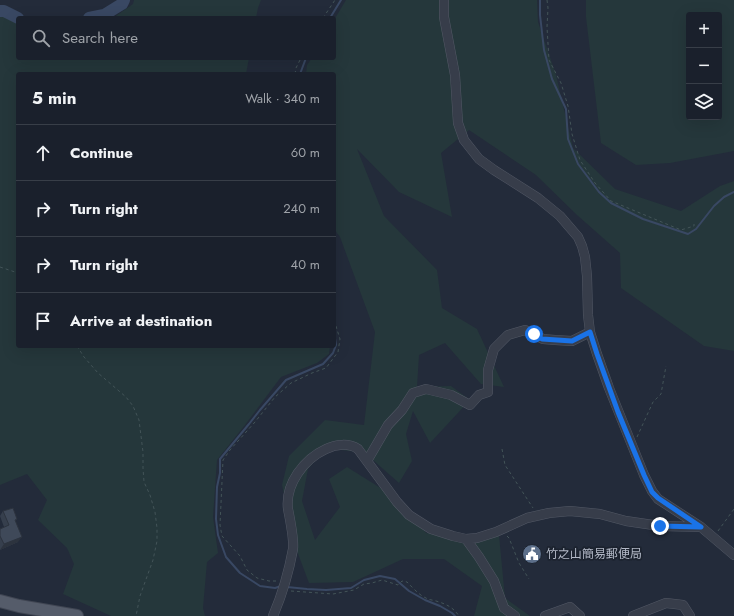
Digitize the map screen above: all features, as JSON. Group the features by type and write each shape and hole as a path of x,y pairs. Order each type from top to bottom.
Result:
{"main road":[{"path":"0,600 19,606 77,616"}],"street":[{"path":"444,0 444,17 455,75 458,123 464,140 480,158 494,170 538,198 560,216 578,237 585,257 590,332 618,412 652,492 658,498 701,527 734,556"},
{"path":"367,461 388,425 402,410 413,393 426,390 451,395 470,405 479,395 488,392 488,370 494,349 508,335 525,330 542,339 572,341 590,332"},
{"path":"273,616 283,586 293,546 288,507 291,486 298,473 308,461 317,454 333,446 343,444 354,446 358,449 393,497 409,516 431,530 452,536 477,538 501,530 527,518 549,513 570,511 600,514 626,521 660,526 701,527"},
{"path":"466,538 494,581 504,608 515,616"},
{"path":"633,616 666,603 683,605 690,616"},
{"path":"545,616 570,607 580,616"}],"path":[{"path":"323,16 335,0"},
{"path":"547,0 549,60 561,83 568,106 572,134 580,160 594,183 611,201 681,230 694,226 694,224"},
{"path":"295,72 300,60"},
{"path":"0,268 16,272"},
{"path":"336,326 340,339 338,352 326,368 312,373 291,384 275,397 223,460 220,525 222,536 240,556 247,570 257,578 283,586 333,594 354,590 364,584 382,580 398,585 402,582 407,582 426,599 434,600 446,605 455,610 459,616"},
{"path":"77,348 98,373 126,397 133,406 139,420 143,452 144,482 155,512 157,541 153,560 140,596 136,616"},
{"path":"632,446 653,402 661,394 666,366"},
{"path":"502,449 506,465 537,516"},
{"path":"714,538 734,509"},
{"path":"501,530 509,538 519,563 529,579"}],"shaded area":[{"path":"134,0 261,0 256,16 116,16 133,4"},
{"path":"346,0 537,0 538,22 556,75 573,148 615,189 681,211 720,186 734,181 734,351 704,346 621,288 620,253 577,215 536,175 469,130 441,153 452,217 399,192 357,149 384,216 437,270 442,308 477,329 504,387 481,384 445,343 419,355 417,387 451,386 470,400 430,443 413,411 406,434 412,461 399,483 365,453 326,448 308,469 302,501 315,540 340,507 329,479 347,467 403,502 426,533 480,539 499,535 505,598 530,616 474,616 482,586 444,559 403,559 353,582 309,583 297,551 282,485 289,456 325,420 364,425 375,332 340,237 336,232 336,72 306,72 307,65 311,60 336,60 336,17"},
{"path":"586,0 734,0 734,151 670,163 636,165 601,143 586,17"},
{"path":"0,14 16,21 16,60 249,60 246,72 16,72 16,348 330,348 329,354 317,363 281,377 217,460 213,517 218,553 207,562 203,608 205,616 111,616 63,594 74,564 67,548 38,520 47,500 27,474 0,485"}],"building":[{"path":"13,508 17,519 15,520 22,537 4,544 0,536 0,529 9,525 3,511"}],"waterway":[{"path":"99,16 104,15 122,4 124,0"},
{"path":"331,16 341,0"},
{"path":"540,0 544,50 552,79 566,109 568,139 578,164 599,192 611,203 643,219 688,234 696,229 714,206 724,197 734,192"},
{"path":"0,11 4,11 16,17"},
{"path":"301,72 305,60"},
{"path":"281,586 275,588 260,586 240,573 226,557 218,535 216,519 220,459 286,380 323,364 333,353 335,348"},
{"path":"287,587 326,590 351,588 364,580 380,576 395,579 409,591 440,606 455,616"}],"place":[{"name":"竹之山簡易郵便局","path":"532,554"}],"route":[{"path":"534,334 542,339 572,341 590,332 618,412 652,492 660,500 701,527 660,526"}]}
